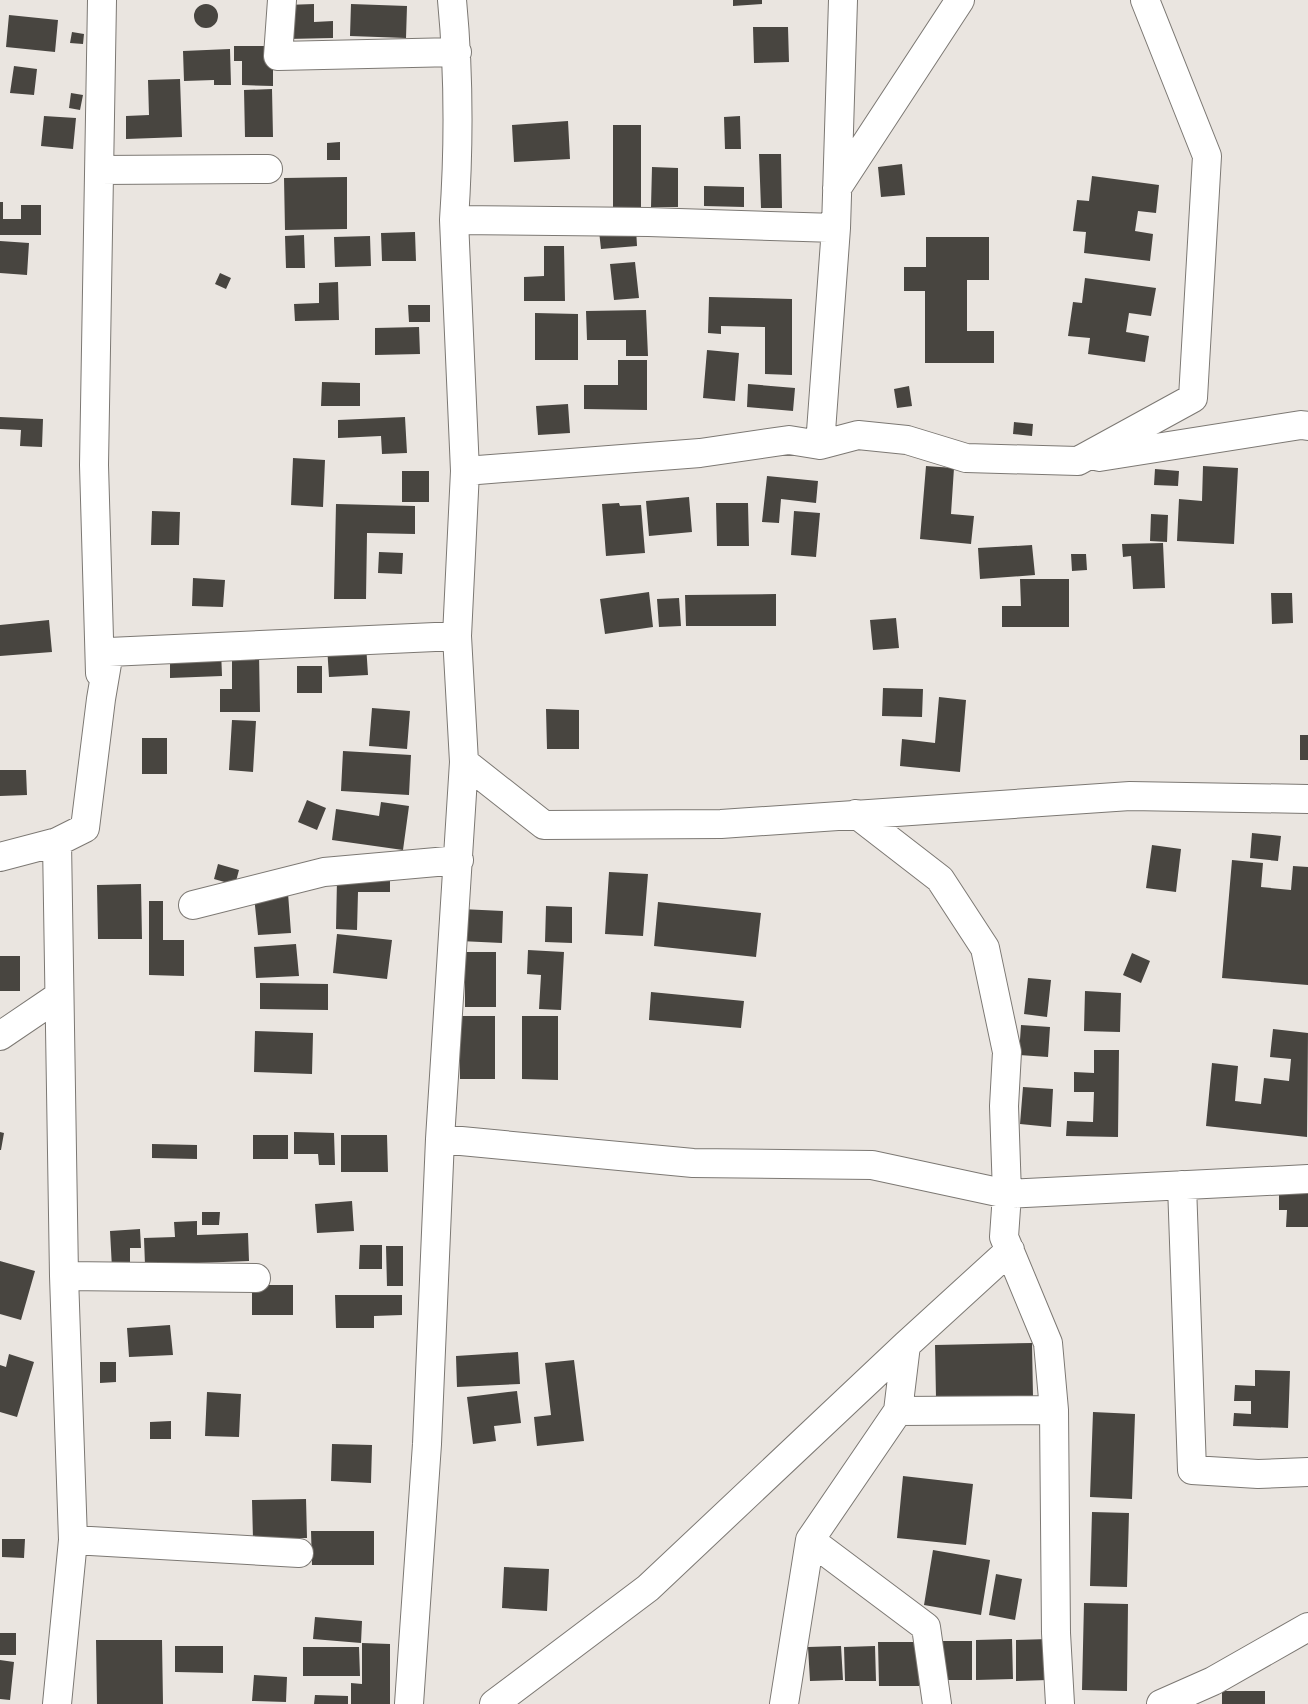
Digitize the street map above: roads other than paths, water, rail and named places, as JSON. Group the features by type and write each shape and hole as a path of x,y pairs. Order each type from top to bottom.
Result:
{"street":[{"path":"101,699 94,465 102,0"},
{"path":"282,0 278,56 457,52"},
{"path":"409,1704 428,1444 440,1140 464,762 457,636 464,471 454,220 457,52 452,0"},
{"path":"820,445 836,228 843,0"},
{"path":"838,188 960,0"},
{"path":"1078,461 1194,398 1207,156 1145,0"},
{"path":"99,170 268,169"},
{"path":"454,220 648,222 836,228"},
{"path":"464,471 700,454 789,440 820,445 858,435 907,440 966,458 1078,461 1308,426"},
{"path":"0,857 57,842 85,828 101,699 109,652 457,636"},
{"path":"464,762 544,825 721,824 1130,796 1308,799"},
{"path":"856,814 940,879 985,948 1007,1052 1004,1106 1007,1194 1004,1237 1048,1343 1054,1410 1056,1633 1060,1704"},
{"path":"57,842 64,1276 73,1540 57,1704"},
{"path":"193,905 324,872 459,860"},
{"path":"0,1036 59,996"},
{"path":"440,1140 693,1163 872,1165 1007,1194 1308,1179"},
{"path":"1182,1185 1192,1470 1258,1474 1308,1472"},
{"path":"494,1704 648,1588 906,1344 1010,1250"},
{"path":"64,1276 256,1278"},
{"path":"784,1704 810,1540 898,1411 906,1344"},
{"path":"898,1411 1054,1410"},
{"path":"73,1540 299,1553"},
{"path":"810,1540 926,1627 936,1704"},
{"path":"1161,1704 1213,1681 1308,1627"}]}
